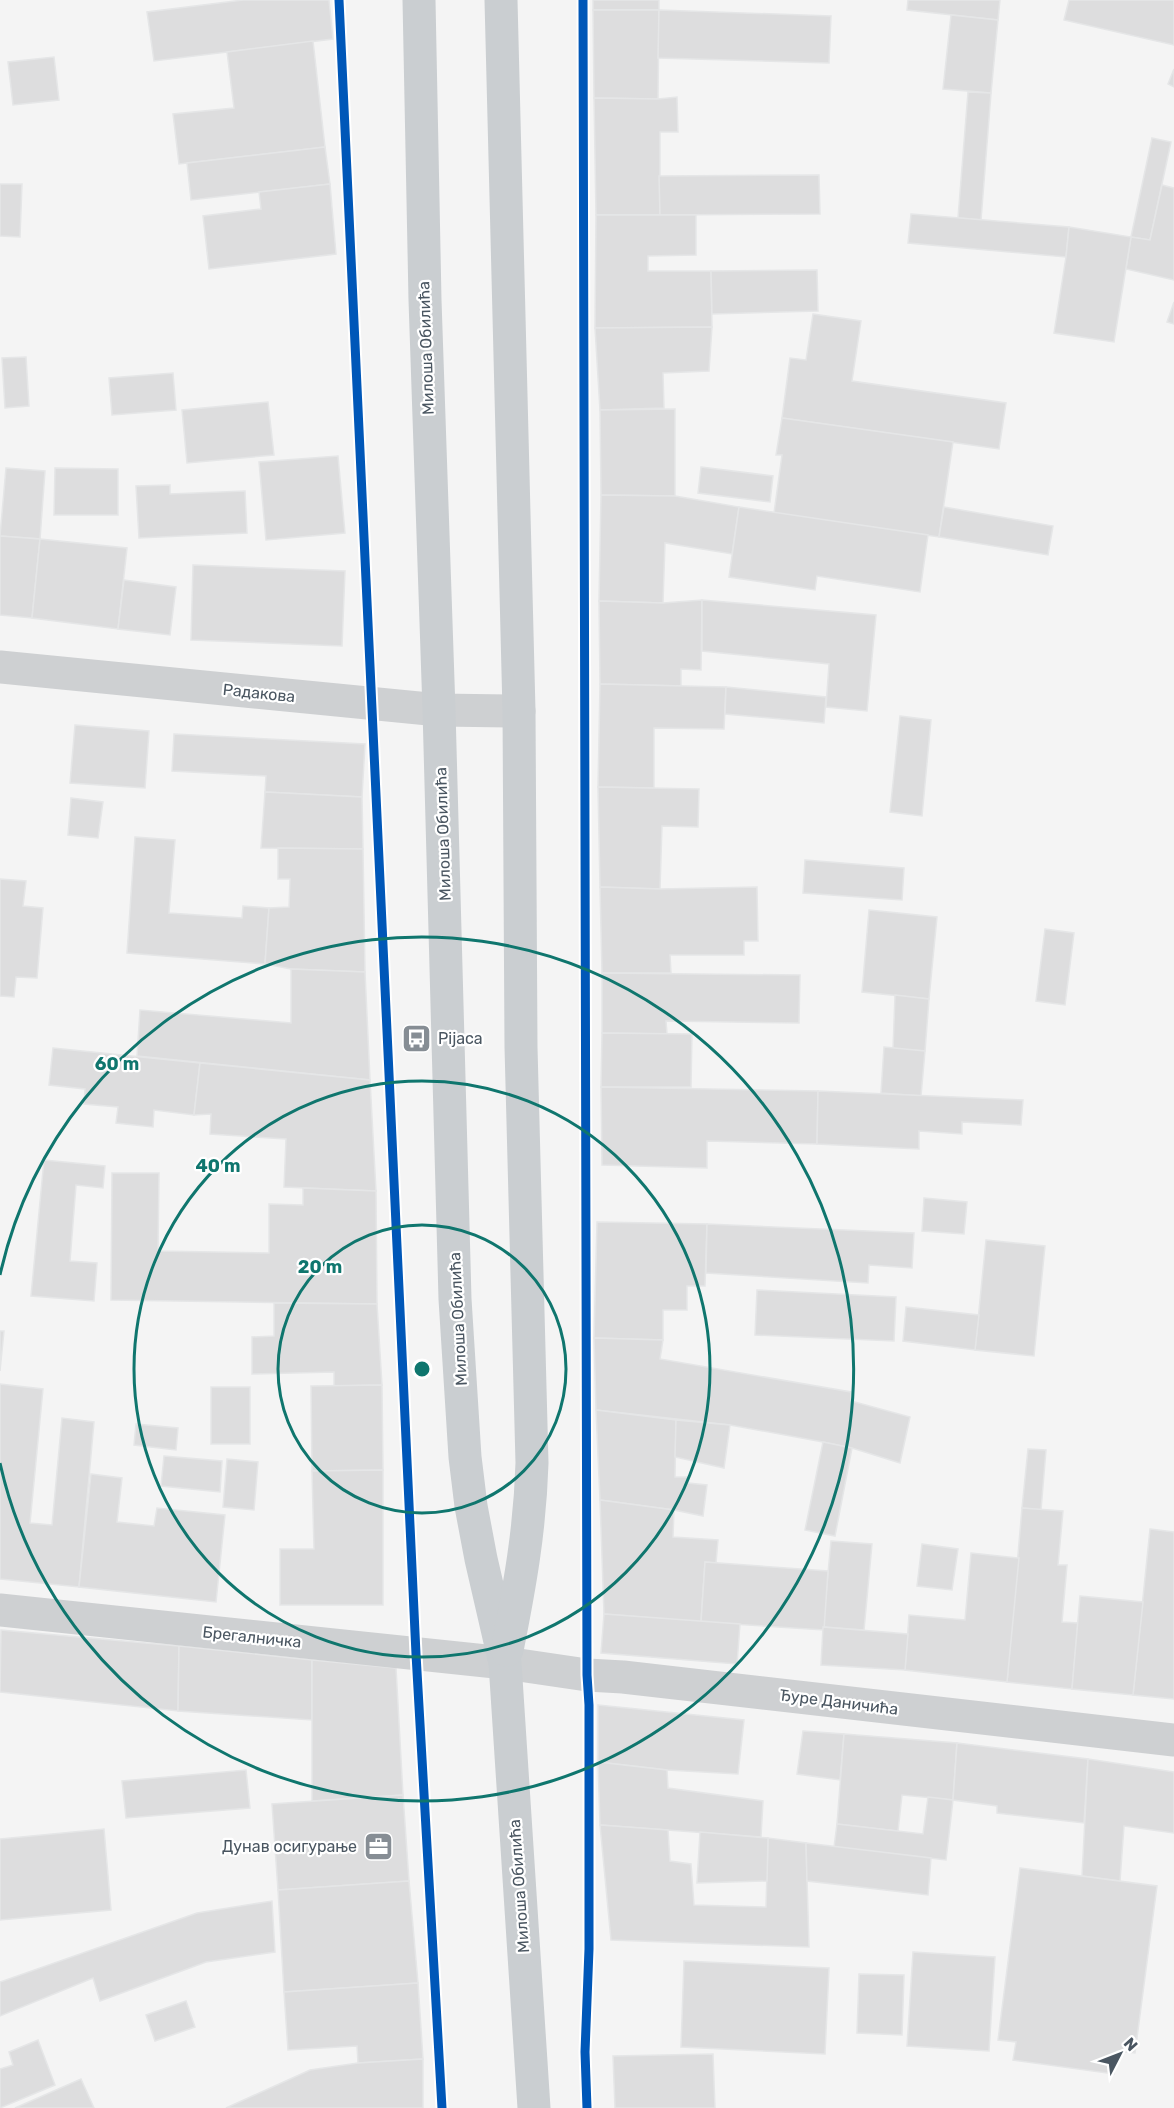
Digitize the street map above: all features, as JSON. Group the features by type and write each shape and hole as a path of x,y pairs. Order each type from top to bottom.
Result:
{"main road":[{"name":"Милоша Обилића","path":"419,0 424,300 439,710 455,1299 465,1457 481,1559 505,1663 534,2108"},
{"name":"Милоша Обилића","path":"501,0 519,711 521,1047 532,1463 531,1512 525,1559 505,1663"}],"street":[{"name":"Радакова","path":"0,667 439,710 519,711"},
{"name":"Брегалничка","path":"0,1610 505,1663"},
{"name":"Ђуре Даничића","path":"505,1663 587,1675 623,1677 1174,1740"}],"building":[{"path":"243,0 329,0 333,39 154,61 147,12"},
{"path":"593,0 659,0 659,10 593,10"},
{"path":"908,0 1000,0 998,20 907,10"},
{"path":"1069,0 1174,0 1174,45 1064,20"},
{"path":"593,10 659,10 658,99 594,98"},
{"path":"659,10 831,16 829,63 658,58"},
{"path":"951,15 998,20 991,93 943,89"},
{"path":"313,41 325,147 179,164 173,114 234,108 227,52"},
{"path":"54,57 59,100 13,105 8,62"},
{"path":"1174,69 1174,87 1168,84"},
{"path":"968,92 991,93 981,220 958,218"},
{"path":"677,97 678,132 660,132 660,215 596,215 594,98"},
{"path":"1152,138 1171,142 1150,240 1131,237"},
{"path":"325,147 330,184 191,200 187,163"},
{"path":"819,175 820,214 660,215 659,176"},
{"path":"0,184 22,184 20,237 0,236"},
{"path":"330,184 336,254 209,269 203,216 261,209 259,192"},
{"path":"1162,185 1174,188 1174,280 1126,269 1131,237 1150,240"},
{"path":"911,214 1069,227 1066,257 908,243"},
{"path":"596,215 696,215 696,255 648,256 648,271 711,271 712,327 595,328"},
{"path":"1069,227 1131,237 1114,342 1054,333"},
{"path":"817,270 818,311 712,314 711,271"},
{"path":"1174,302 1174,324 1167,322"},
{"path":"813,314 861,321 852,381 1006,403 999,449 782,418 790,358 806,360"},
{"path":"712,327 709,371 663,373 664,408 600,410 595,328"},
{"path":"26,357 29,406 5,408 2,358"},
{"path":"173,373 176,410 112,415 109,378"},
{"path":"268,402 274,455 187,463 182,410"},
{"path":"675,409 675,496 601,495 600,410"},
{"path":"782,418 953,442 939,537 774,513 782,455 776,455"},
{"path":"338,456 345,533 266,540 259,462"},
{"path":"701,467 773,476 770,502 698,493"},
{"path":"6,468 45,471 40,539 0,536"},
{"path":"55,468 118,469 118,515 54,515"},
{"path":"170,485 170,494 245,491 247,533 139,538 136,486"},
{"path":"601,495 675,496 739,507 732,554 665,543 663,603 599,601"},
{"path":"739,507 928,535 920,592 817,576 815,590 729,577"},
{"path":"944,507 1053,526 1048,555 939,537"},
{"path":"0,536 40,539 32,618 0,615"},
{"path":"40,539 127,548 118,629 32,618"},
{"path":"193,565 345,571 342,646 191,640"},
{"path":"124,580 176,587 170,635 118,629"},
{"path":"702,600 701,670 681,669 681,686 600,684 599,601 663,603"},
{"path":"702,600 876,615 867,711 826,707 829,664 702,651"},
{"path":"600,684 726,687 724,729 654,728 654,788 598,787"},
{"path":"726,687 826,697 824,723 725,714"},
{"path":"900,716 931,720 922,816 890,812"},
{"path":"75,725 149,731 145,788 70,783"},
{"path":"174,734 365,744 362,797 265,792 266,776 172,771"},
{"path":"598,787 699,789 698,827 662,826 660,889 600,887"},
{"path":"265,792 362,797 363,849 261,848"},
{"path":"71,798 103,802 98,838 68,835"},
{"path":"135,837 175,840 169,913 242,918 243,906 269,908 265,964 127,953"},
{"path":"278,848 363,849 365,972 291,969 265,964 269,908 289,907 290,879 278,879"},
{"path":"805,860 904,868 902,900 803,893"},
{"path":"0,879 26,881 23,906 43,908 37,978 16,977 14,997 0,996"},
{"path":"600,887 660,889 757,887 758,941 744,941 744,955 670,955 671,973 602,973"},
{"path":"869,910 937,917 929,999 862,992"},
{"path":"1045,929 1074,933 1065,1005 1036,1001"},
{"path":"291,969 365,972 370,1080 137,1056 140,1010 291,1023"},
{"path":"602,973 800,975 799,1023 666,1021 667,1034 602,1033"},
{"path":"895,995 929,999 925,1051 893,1049"},
{"path":"602,1033 692,1034 691,1087 601,1087"},
{"path":"884,1047 925,1051 921,1096 881,1093"},
{"path":"53,1048 200,1063 194,1115 154,1110 153,1127 116,1123 118,1107 84,1104 85,1089 49,1085"},
{"path":"200,1063 370,1080 376,1191 284,1187 286,1139 210,1134 211,1114 194,1115"},
{"path":"601,1087 818,1091 817,1144 707,1141 707,1168 602,1165"},
{"path":"818,1091 1023,1100 1021,1125 962,1122 962,1134 919,1131 919,1149 817,1144"},
{"path":"44,1160 105,1166 103,1188 76,1185 70,1261 97,1263 94,1301 31,1296"},
{"path":"112,1173 159,1173 158,1251 269,1253 269,1204 303,1205 303,1188 376,1191 377,1304 111,1300"},
{"path":"924,1198 967,1202 964,1234 922,1231"},
{"path":"597,1222 707,1224 705,1286 687,1286 687,1310 663,1310 663,1340 594,1338"},
{"path":"707,1224 914,1233 912,1268 869,1265 868,1283 706,1273"},
{"path":"986,1240 1045,1246 1034,1356 975,1350"},
{"path":"757,1290 896,1297 894,1341 755,1335"},
{"path":"274,1303 377,1304 382,1385 334,1386 334,1372 252,1374 252,1337 274,1336"},
{"path":"906,1307 979,1315 975,1350 903,1341"},
{"path":"0,1331 4,1331 0,1371"},
{"path":"594,1338 663,1340 660,1359 851,1392 851,1401 910,1417 900,1463 852,1448 730,1425 596,1410"},
{"path":"0,1384 43,1389 30,1523 52,1525 62,1418 94,1422 79,1587 0,1579"},
{"path":"382,1385 383,1470 312,1471 311,1386"},
{"path":"211,1387 250,1387 250,1444 211,1444"},
{"path":"596,1410 676,1420 675,1477 689,1477 688,1483 707,1485 703,1516 600,1500"},
{"path":"676,1420 730,1425 724,1468 675,1457"},
{"path":"136,1424 178,1428 176,1450 134,1445"},
{"path":"823,1442 852,1448 835,1536 805,1530"},
{"path":"1028,1449 1046,1450 1041,1510 1022,1508"},
{"path":"164,1456 222,1461 220,1492 161,1486"},
{"path":"227,1459 258,1462 254,1510 223,1507"},
{"path":"383,1470 383,1605 280,1605 280,1549 314,1549 312,1471"},
{"path":"91,1474 122,1478 117,1522 154,1526 157,1508 225,1515 216,1602 79,1587"},
{"path":"600,1500 674,1510 673,1537 718,1540 716,1563 705,1562 701,1622 604,1614"},
{"path":"1022,1508 1063,1511 1058,1565 1067,1565 1062,1622 1078,1623 1072,1689 1007,1682"},
{"path":"1150,1529 1174,1532 1174,1699 1133,1695"},
{"path":"831,1541 872,1544 864,1630 823,1627"},
{"path":"922,1544 958,1549 952,1590 917,1586"},
{"path":"971,1553 1019,1558 1007,1682 905,1670 909,1615 965,1620"},
{"path":"705,1562 828,1571 824,1630 701,1622"},
{"path":"1080,1596 1143,1602 1133,1695 1072,1689"},
{"path":"604,1614 740,1624 737,1664 601,1653"},
{"path":"823,1627 908,1634 905,1670 821,1665"},
{"path":"1,1630 179,1646 178,1711 0,1692"},
{"path":"179,1646 312,1660 312,1720 178,1711"},
{"path":"312,1660 396,1668 403,1795 312,1801"},
{"path":"598,1705 744,1720 738,1774 667,1770 598,1762"},
{"path":"803,1731 844,1734 840,1780 797,1774"},
{"path":"844,1734 957,1743 953,1800 902,1795 898,1831 837,1824"},
{"path":"957,1743 1088,1759 1084,1823 997,1813 997,1806 953,1800"},
{"path":"1088,1759 1174,1772 1174,1833 1124,1826 1120,1881 1082,1876"},
{"path":"598,1762 667,1770 668,1788 763,1801 761,1837 600,1825"},
{"path":"246,1770 250,1808 126,1818 122,1781"},
{"path":"403,1795 409,1881 278,1890 272,1804"},
{"path":"928,1797 953,1800 946,1860 834,1847 837,1824 923,1834"},
{"path":"600,1825 668,1830 670,1861 691,1864 694,1905 766,1907 768,1838 806,1843 809,1947 611,1940"},
{"path":"104,1829 111,1910 0,1920 0,1839"},
{"path":"700,1832 768,1838 767,1881 697,1883"},
{"path":"806,1843 931,1858 928,1895 807,1881"},
{"path":"1020,1868 1157,1886 1135,2053 1117,2051 1114,2074 1013,2060 1016,2042 998,2040"},
{"path":"409,1881 418,1983 284,1992 278,1890"},
{"path":"272,1901 275,1952 206,1962 100,2001 93,1978 0,2016 0,1982 197,1913"},
{"path":"913,1952 995,1957 989,2051 907,2046"},
{"path":"684,1961 829,1968 825,2054 681,2047"},
{"path":"859,1974 904,1975 902,2035 857,2033"},
{"path":"418,1983 423,2059 358,2063 357,2046 288,2050 284,1992"},
{"path":"186,2001 195,2027 155,2041 146,2015"},
{"path":"38,2040 55,2085 0,2108 0,2069 13,2065 9,2052"},
{"path":"713,2054 715,2108 615,2108 613,2056"},
{"path":"423,2059 423,2108 226,2108 310,2070 358,2063"},
{"path":"81,2079 94,2108 15,2108"}],"cycle path":[{"path":"339,0 416,1654 442,2108"},
{"path":"583,0 587,1675 589,1705 589,1949 585,2052 587,2108"}],"place":[{"name":"Pijaca","path":"417,1038"},
{"name":"Дунав осигурање","path":"378,1846"}]}
